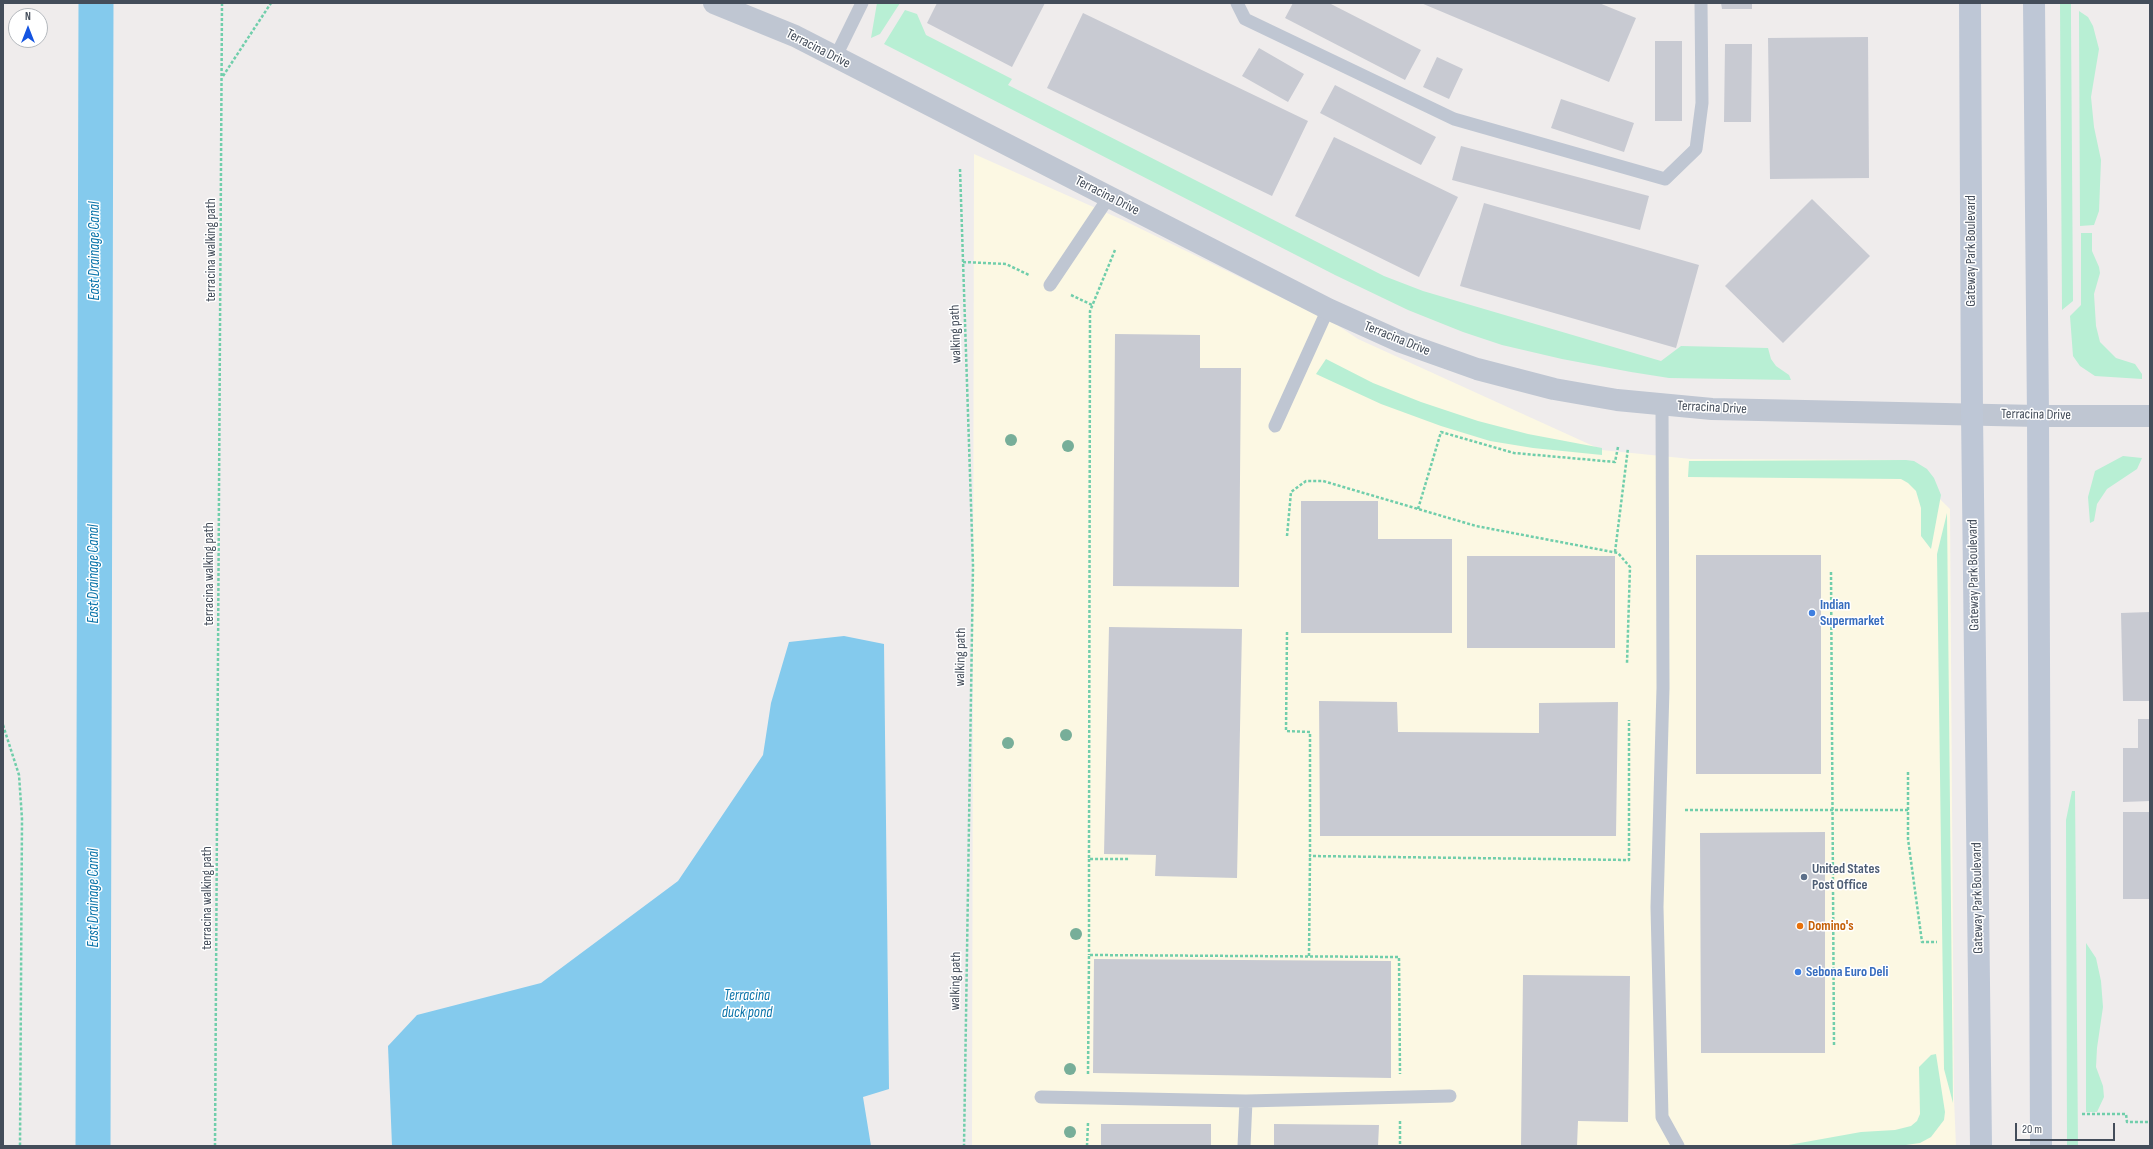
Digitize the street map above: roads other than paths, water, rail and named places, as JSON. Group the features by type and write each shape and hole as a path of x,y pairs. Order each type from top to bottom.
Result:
{"street":[{"name":"Terracina Drive","path":"714,3 795,36 835,58 1328,309 1401,342 1477,369 1554,389 1617,400 1712,409 2038,416 2150,416"},
{"name":"Gateway Park Boulevard","path":"1970,3 1972,414 1981,1146"},
{"path":"2034,3 2038,416 2041,1146"}],"lane":[{"path":"835,58 862,3"},
{"path":"1237,3 1245,20 1454,119 1665,179 1696,149 1702,103 1701,3"},
{"path":"1050,285 1109,198"},
{"path":"1275,426 1328,309"},
{"path":"1662,405 1664,688 1657,907 1662,1118 1678,1146"},
{"path":"1041,1097 1246,1101 1450,1096"},
{"path":"1244,1146 1246,1101"}],"water":[{"name":"Terracina duck pond","path":"844,636 884,644 889,1089 863,1097 871,1146 392,1146 388,1046 417,1015 541,983 678,881 763,755 771,703 789,642"}],"waterway":[{"name":"East Drainage Canal","path":"93,1146 96,3"}],"place":[{"name":"Indian Supermarket","path":"1812,613"},
{"name":"United States Post Office","path":"1804,877"},
{"name":"Domino's","path":"1800,926"},
{"name":"Sebona Euro Deli","path":"1798,972"}]}
